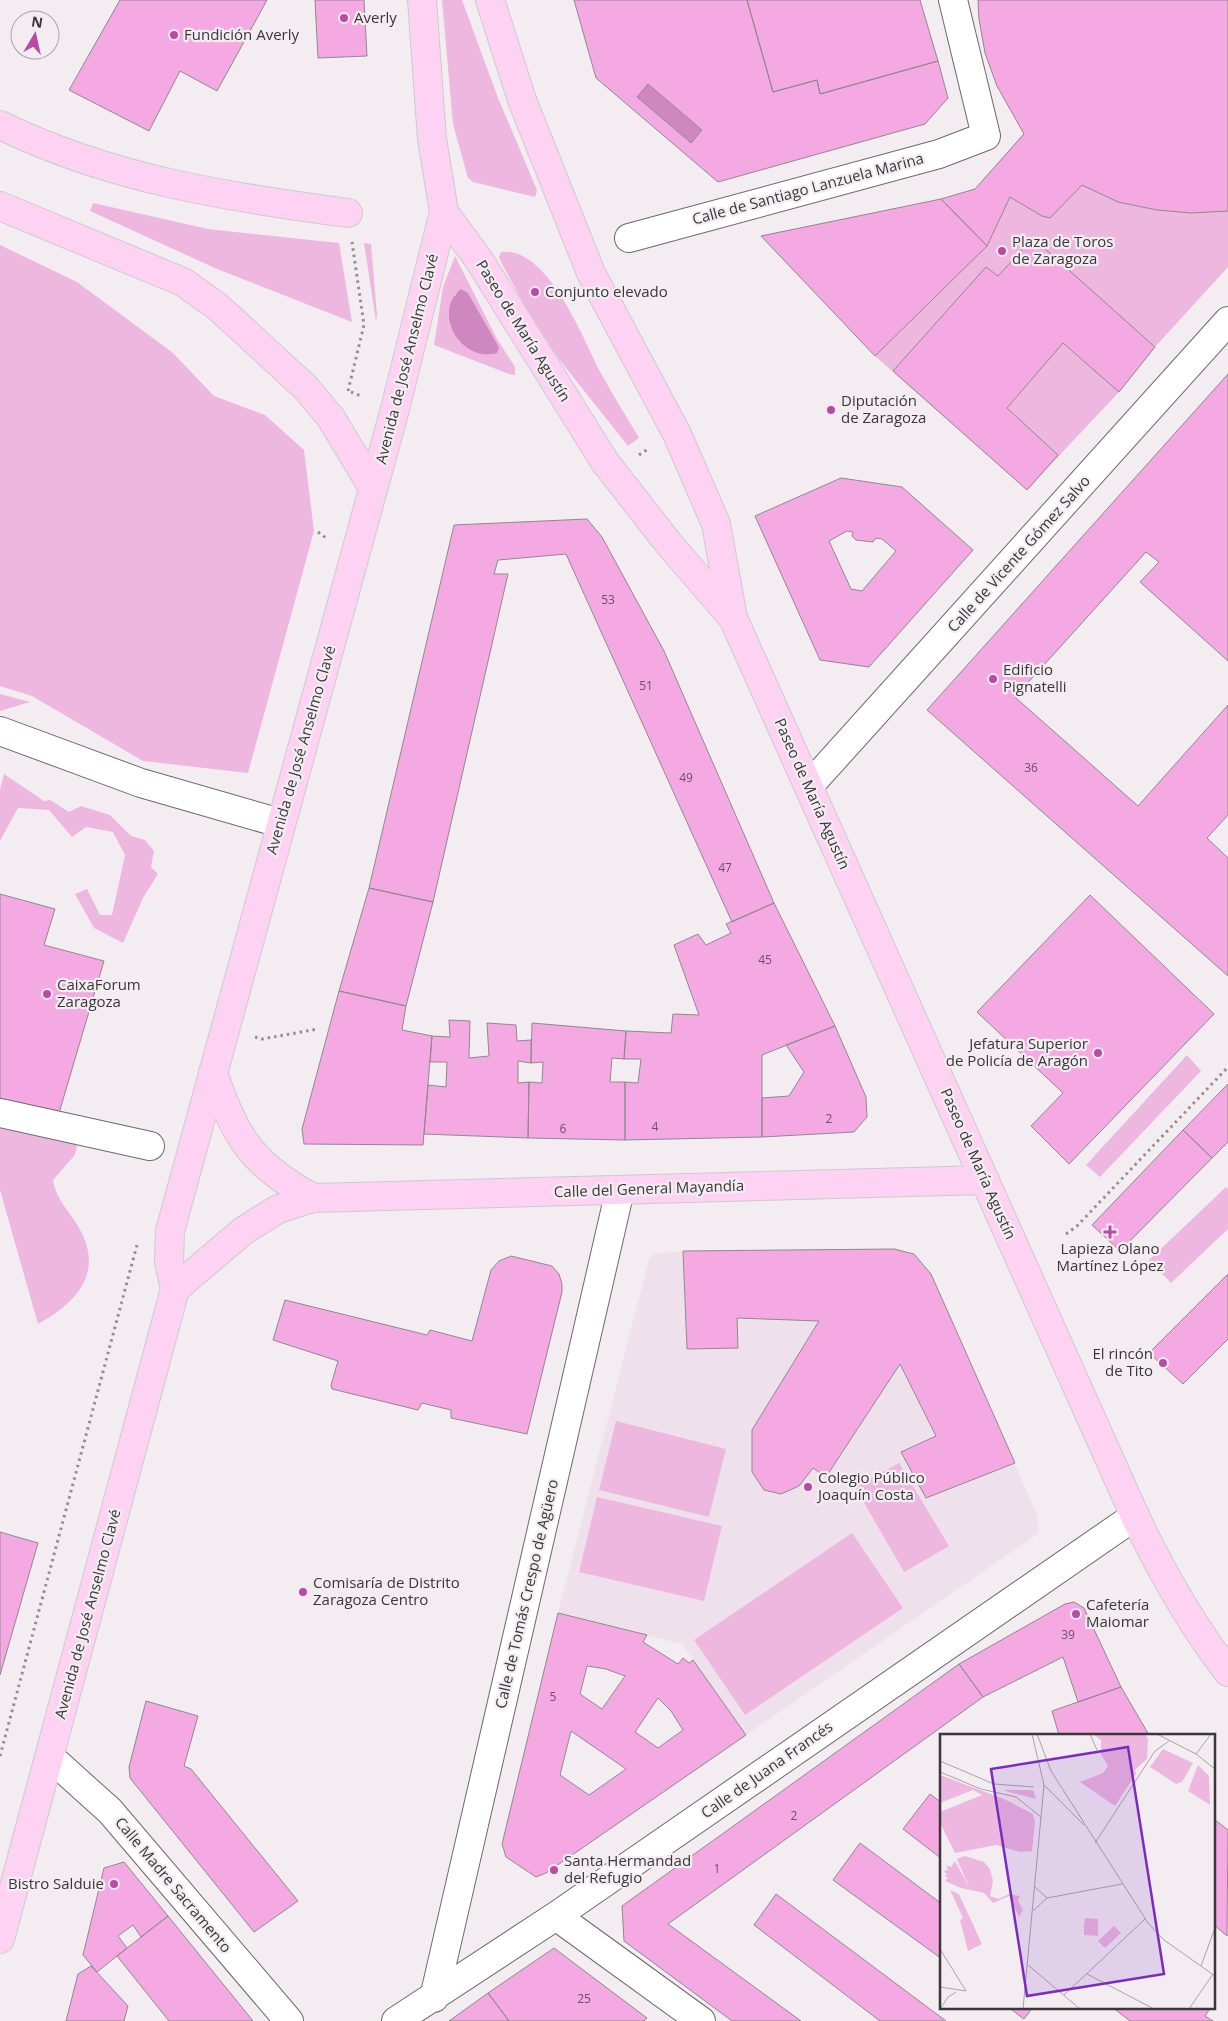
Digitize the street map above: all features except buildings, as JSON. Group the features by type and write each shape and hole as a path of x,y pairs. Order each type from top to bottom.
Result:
{"main road":[{"name":"Paseo de María Agustín","path":"422,0 432,139 444,212 479,260 604,462 669,544 733,618"},
{"name":"Paseo de María Agustín","path":"490,0 522,100 591,273 677,434 716,524 733,618 1135,1516 1160,1566 1189,1616 1228,1672"},
{"path":"0,125 79,158 136,176 243,198 348,213"},
{"path":"8,209 183,282 232,319 306,388 342,434 373,488"},
{"name":"Avenida de José Anselmo Clavé","path":"0,1939 175,1289 169,1262 170,1231 373,488 444,212"},
{"path":"214,1072 233,1125 255,1157 278,1178 313,1198"},
{"name":"Calle del General Mayandía","path":"313,1198 985,1180"},
{"path":"175,1289 244,1230 278,1209 313,1198"}],"street":[{"name":"Calle de Santiago Lanzuela Marina","path":"629,238 939,154 986,136 953,0"},
{"name":"Calle de Vicente Gómez Salvo","path":"809,786 1228,322"},
{"path":"2,735 141,783 280,823"},
{"path":"0,1113 150,1146"},
{"name":"Calle de Tomás Crespo de Agüero","path":"434,1998 620,1190"},
{"name":"Calle de Juana Francés","path":"396,2021 434,1998 556,1916 1135,1516"},
{"name":"Calle Madre Sacramento","path":"50,1757 110,1811 289,2021"},
{"path":"556,1916 701,2021"}],"path":[{"path":"352,243 364,325 352,381"},
{"path":"348,391 361,396"},
{"path":"636,457 648,449"},
{"path":"318,532 327,538"},
{"path":"252,1036 262,1039 318,1029"},
{"path":"1066,1234 1077,1226 1228,1067"},
{"path":"0,1756 101,1377"}],"shaded area":[{"path":"442,0 462,0 498,98 537,190 535,197 473,182 468,178 453,124"},
{"name":"Plaza de Toros de Zaragoza","path":"978,0 1228,0 1228,267 1155,347 1119,392 1027,490 875,356 761,236 941,199 975,189 1024,133 985,53"},
{"path":"648,84 702,130 691,143 637,97"},
{"path":"93,203 208,229 339,243 352,322 217,269 90,211"},
{"path":"364,243 371,244 376,321"},
{"path":"0,245 77,282 173,353 214,396 265,415 304,450 314,531 248,773 143,761 32,696 0,686"},
{"path":"501,252 518,254 534,264 563,299 606,383 639,438 628,446 558,358 528,312 502,264 499,257"},
{"path":"455,256 497,339 515,367 515,375 434,345 443,287","holes":["461,290 468,293 499,347 454,295"]},
{"path":"461,289 468,293 499,347 497,353 484,354 472,350 462,343 454,333 450,322 449,310 453,299"},
{"path":"0,694 30,702 0,711"},
{"path":"4,774 44,801 50,800 69,812 81,806 110,815 131,836 145,840 154,851 151,867 158,874 143,898 123,943 94,928 75,894 87,889 100,915 112,915 125,855 113,832 86,827 72,837 49,810 18,808 0,841 0,790"},
{"path":"1187,1055 1201,1071 1100,1177 1086,1165"},
{"path":"0,1118 77,1146 75,1155 53,1180 59,1198 85,1240 89,1255 88,1269 84,1282 66,1305 38,1324 0,1190"},
{"path":"1226,1187 1228,1189 1228,1229 1171,1283 1149,1260"},
{"name":"Colegio Público Joaquín Costa","path":"894,1249 914,1254 931,1274 1036,1512 1039,1533 746,1735 682,1644 558,1613 649,1259 654,1254 683,1251"},
{"path":"616,1421 726,1449 709,1517 599,1490"},
{"path":"899,1463 949,1546 904,1572 855,1487"},
{"path":"597,1497 722,1526 704,1601 579,1572"},
{"path":"852,1533 903,1608 745,1715 694,1640"}],"place":[{"name":"Averly","path":"344,18"},
{"name":"Fundición Averly","path":"174,35"},
{"name":"Plaza de Toros de Zaragoza","path":"1002,251"},
{"name":"Conjunto elevado","path":"535,292"},
{"name":"Diputación de Zaragoza","path":"831,410"},
{"name":"Edificio Pignatelli","path":"993,679"},
{"name":"CaixaForum Zaragoza","path":"47,994"},
{"name":"Jefatura Superior de Policía de Aragón","path":"1098,1053"},
{"name":"Lapieza Olano Martínez López","path":"1110,1232"},
{"name":"El rincón de Tito","path":"1163,1363"},
{"name":"Colegio Público Joaquín Costa","path":"808,1487"},
{"name":"Comisaría de Distrito Zaragoza Centro","path":"303,1592"},
{"name":"Cafetería Maiomar","path":"1076,1614"},
{"name":"Santa Hermandad del Refugio","path":"554,1870"},
{"name":"Bistro Salduie","path":"114,1884"}]}
